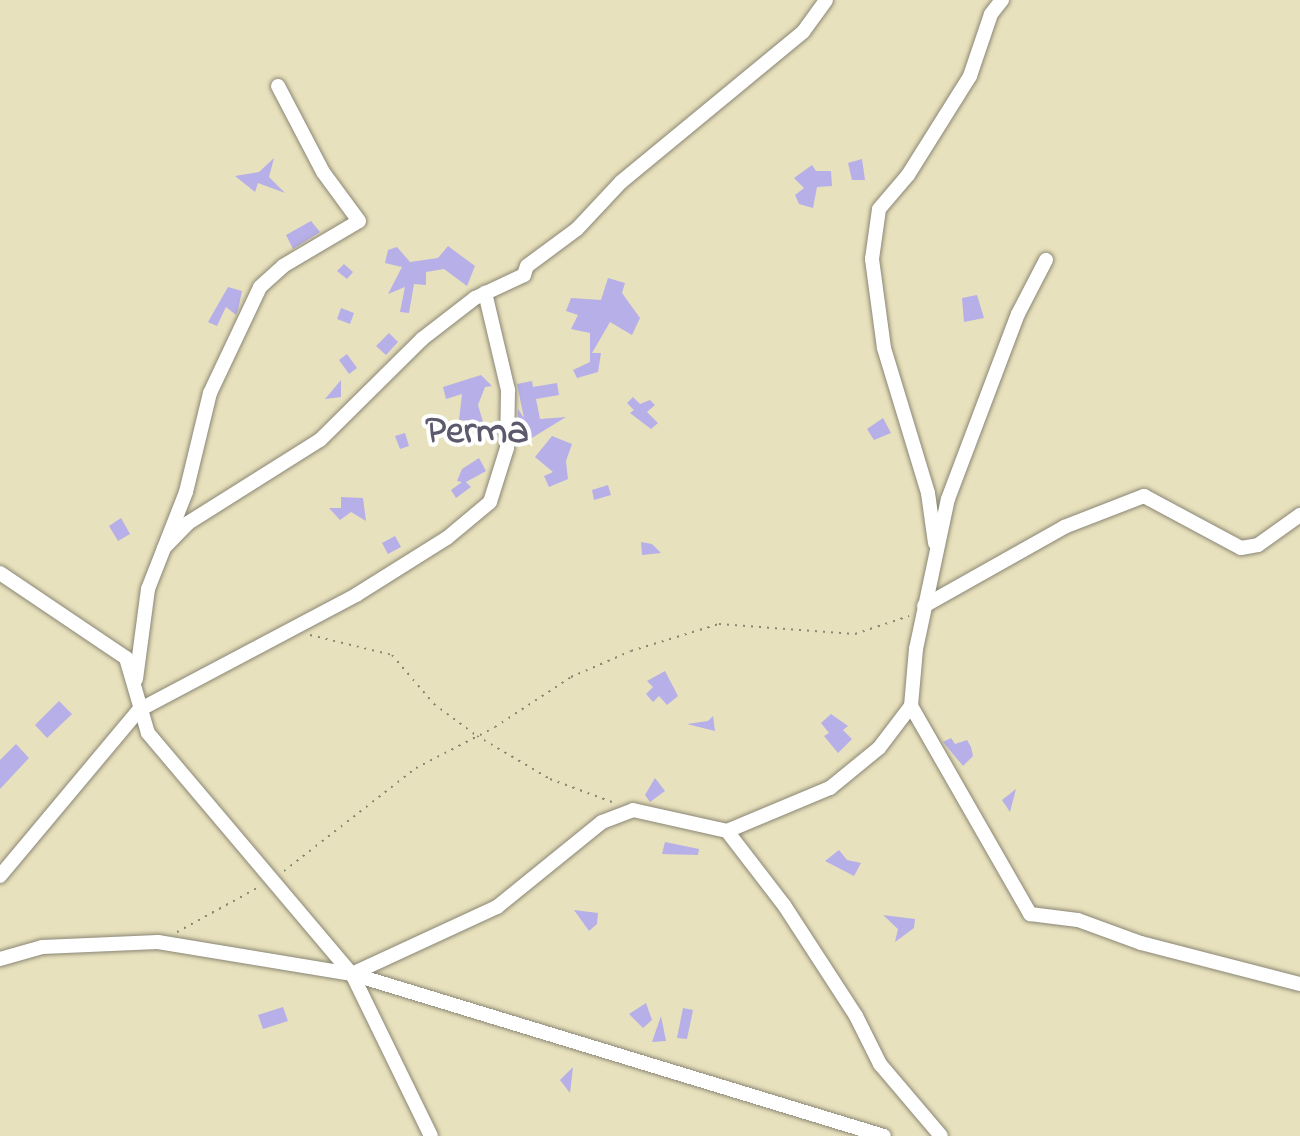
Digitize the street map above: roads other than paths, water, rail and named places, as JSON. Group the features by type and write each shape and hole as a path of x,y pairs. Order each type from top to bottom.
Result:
{"street":[{"path":"164,548 188,523 320,440 422,339 485,293 524,275 527,266 577,229 621,182 803,32 826,0"},
{"path":"936,551 928,493 884,348 872,259 879,209 908,175 970,76 991,14 1002,0"},
{"path":"278,86 323,172 359,221 283,266 260,287 210,393 186,492 148,589 136,680 139,710 148,733 352,974 431,1136"},
{"path":"352,974 497,907 602,822 633,810 727,831 830,788 879,748 911,706 924,606 936,551 971,432 1046,260"},
{"path":"0,876 139,710 289,630 447,538 490,502 507,448 508,390 485,293"},
{"path":"924,606 1064,527 1122,501 1144,496 1241,548 1258,545 1300,515"},
{"path":"0,573 126,658 136,680"},
{"path":"911,706 1030,914 1078,920 1141,943 1300,984"},
{"path":"727,831 784,905 856,1016 880,1064 941,1136"},
{"path":"0,959 42,947 158,942 352,974 884,1136"}],"district":[{"name":"Perma","path":"477,433"}]}
